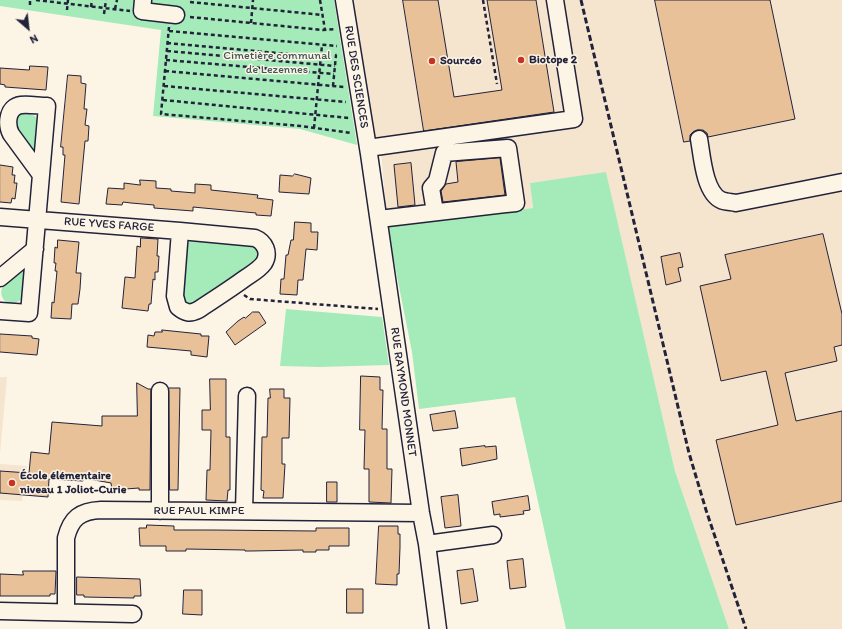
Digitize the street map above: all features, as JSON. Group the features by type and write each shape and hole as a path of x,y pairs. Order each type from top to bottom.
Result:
{"street":[{"name":"RUE DES SCIENCES","path":"344,0 340,30 369,151"},
{"path":"369,151 574,119 555,0"},
{"path":"143,6 173,15"},
{"path":"699,139 706,178 711,192 721,200 736,203 842,182"},
{"path":"379,219 516,203 508,148 444,154 437,182 431,188 435,212"},
{"name":"RUE RAYMOND MONNET","path":"369,151 421,513 427,544 438,629"},
{"path":"0,311 29,313 41,174"},
{"name":"RUE YVES FARGE","path":"0,217 180,231 255,238 263,244 267,254 260,267 198,310 192,313 186,313 178,307 175,296 180,231"},
{"path":"0,278 35,249"},
{"path":"160,391 160,511"},
{"path":"244,511 247,396"},
{"name":"RUE PAUL KIMPE","path":"66,612 66,538 69,528 74,520 87,512 96,510 421,513"},
{"path":"427,544 493,535"},
{"path":"0,611 133,614"}],"path":[{"path":"30,0 30,5"},
{"path":"36,0 55,1 68,4 139,12 143,6"},
{"path":"67,10 68,0"},
{"path":"79,5 80,0"},
{"path":"91,7 92,0"},
{"path":"104,14 106,0"},
{"path":"115,10 117,0"},
{"path":"251,23 253,0"},
{"path":"320,0 325,30"},
{"path":"483,0 497,84"},
{"path":"190,2 322,15"},
{"path":"340,30 325,30 173,15 168,31 161,114 353,133"},
{"path":"168,31 338,46"},
{"path":"333,86 336,55 338,54 337,40"},
{"path":"168,43 321,57"},
{"path":"314,128 322,44"},
{"path":"167,51 335,66"},
{"path":"166,60 334,74"},
{"path":"165,72 345,87"},
{"path":"164,86 346,102"},
{"path":"162,100 349,118"},
{"path":"231,288 250,299 392,310"}],"shaded area":[{"path":"349,0 842,0 842,629 729,629 675,471 606,173 530,183 533,208 387,226 381,150 377,138 370,131"},
{"name":"École élémentaire niveau 1 Joliot-Curie","path":"0,377 7,377 0,454"},
{"name":"École élémentaire niveau 1 Joliot-Curie","path":"0,464 27,466 22,501 0,500"}],"green space":[{"name":"Cimetière communal de Lezennes","path":"0,0 334,0 357,145 300,129 153,116 161,30 0,6"},
{"path":"27,113 35,116 38,121 36,155 16,129 16,118 21,114"},
{"path":"606,172 675,471 729,629 566,629 515,397 419,409 412,352 387,226 533,208 530,183"},
{"path":"193,239 254,244 259,247 259,259 193,306 183,303 185,249 188,243"},
{"path":"27,263 23,298 14,303 5,301 1,294 3,286"},
{"path":"286,309 382,317 389,365 320,367 280,366"}],"building":[{"name":"Biotope 2","path":"403,0 438,0 454,97 502,90 487,0 536,0 554,112 424,131"},
{"path":"655,0 770,0 795,119 708,137 707,133 703,130 697,130 690,135 690,141 684,142"},
{"path":"30,66 48,67 46,90 5,87 5,85 0,84 0,68 29,70"},
{"path":"68,75 81,76 81,83 86,84 84,109 87,109 85,125 89,126 88,141 85,141 79,204 61,202 65,155 63,155 63,147 61,147"},
{"path":"500,158 505,195 443,202 441,191 446,184 458,182 456,162"},
{"path":"411,163 415,205 398,207 394,165"},
{"path":"0,165 13,167 12,175 15,175 14,183 17,183 15,199 12,198 11,203 0,202"},
{"path":"295,174 311,178 309,194 279,192 280,175 292,176"},
{"path":"140,180 156,181 156,188 171,189 171,191 195,193 195,184 211,185 211,190 258,195 257,198 273,200 271,216 256,215 256,213 193,207 193,211 154,208 154,205 123,202 122,205 106,204 108,188 124,189 124,183 140,185"},
{"path":"295,222 311,223 311,232 318,232 317,250 306,249 303,280 298,280 297,295 280,294 281,279 284,279 286,255 288,255 291,240 293,240"},
{"path":"823,234 842,314 842,345 834,347 837,361 785,373 796,421 842,411 842,501 736,525 716,440 778,425 766,371 721,381 700,286 731,279 725,255"},
{"path":"141,238 158,239 158,272 155,272 155,280 153,279 151,304 149,304 148,311 122,308 125,277 135,278 137,246 140,247"},
{"path":"58,240 79,242 76,273 81,273 80,289 78,304 72,304 71,319 51,318 57,271 55,271 56,263 54,263 55,247 57,248"},
{"path":"680,253 683,267 678,268 681,281 666,285 661,257"},
{"path":"253,312 259,312 266,323 235,345 226,332 238,321"},
{"path":"162,330 209,336 207,357 191,355 191,351 147,347 148,335 154,336 155,332 162,332"},
{"path":"0,334 32,336 32,338 39,339 37,355 0,352"},
{"path":"361,376 380,377 380,390 383,390 382,429 387,429 387,469 392,469 391,503 369,502 369,469 364,469 365,430 360,430"},
{"path":"210,379 226,379 226,437 230,437 230,490 228,490 227,501 206,500 207,470 210,470 211,430 202,430 202,410 210,410"},
{"path":"137,383 151,389 150,490 139,490 139,488 112,490 111,483 83,478 83,481 49,479 48,497 0,493 0,471 29,473 31,452 49,454 52,422 102,426 102,416 137,416"},
{"path":"169,388 180,388 178,490 170,490"},
{"path":"270,389 284,389 284,398 290,398 289,438 282,438 282,464 285,464 283,498 263,498 264,491 261,490 262,437 267,437 268,398 270,398"},
{"path":"455,411 458,428 433,431 430,415"},
{"path":"496,446 497,459 462,466 460,449"},
{"path":"327,482 337,482 337,502 327,502"},
{"path":"458,495 461,526 445,528 441,497"},
{"path":"528,496 530,510 523,511 524,514 500,517 500,514 494,515 492,502"},
{"path":"147,525 174,526 174,530 316,531 316,528 349,528 349,546 329,546 329,550 316,550 316,552 303,552 303,550 245,551 186,549 186,551 166,551 166,546 140,546 139,528 146,528"},
{"path":"379,526 398,526 398,534 400,534 400,547 397,585 376,584"},
{"path":"523,559 526,587 510,589 507,561"},
{"path":"473,569 478,601 461,604 457,571"},
{"path":"23,571 56,571 55,594 50,594 50,596 0,596 0,574 23,575"},
{"path":"77,577 140,579 141,596 134,596 134,598 84,597 84,595 77,595"},
{"path":"347,589 363,589 363,613 347,613"},
{"path":"184,590 202,590 202,615 183,614"}],"railway":[{"path":"581,0 689,453 706,510 746,629"}],"place":[{"name":"Biotope 2","path":"521,60"},
{"name":"Sourcéo","path":"432,61"},
{"name":"École élémentaire niveau 1 Joliot-Curie","path":"12,483"}]}
